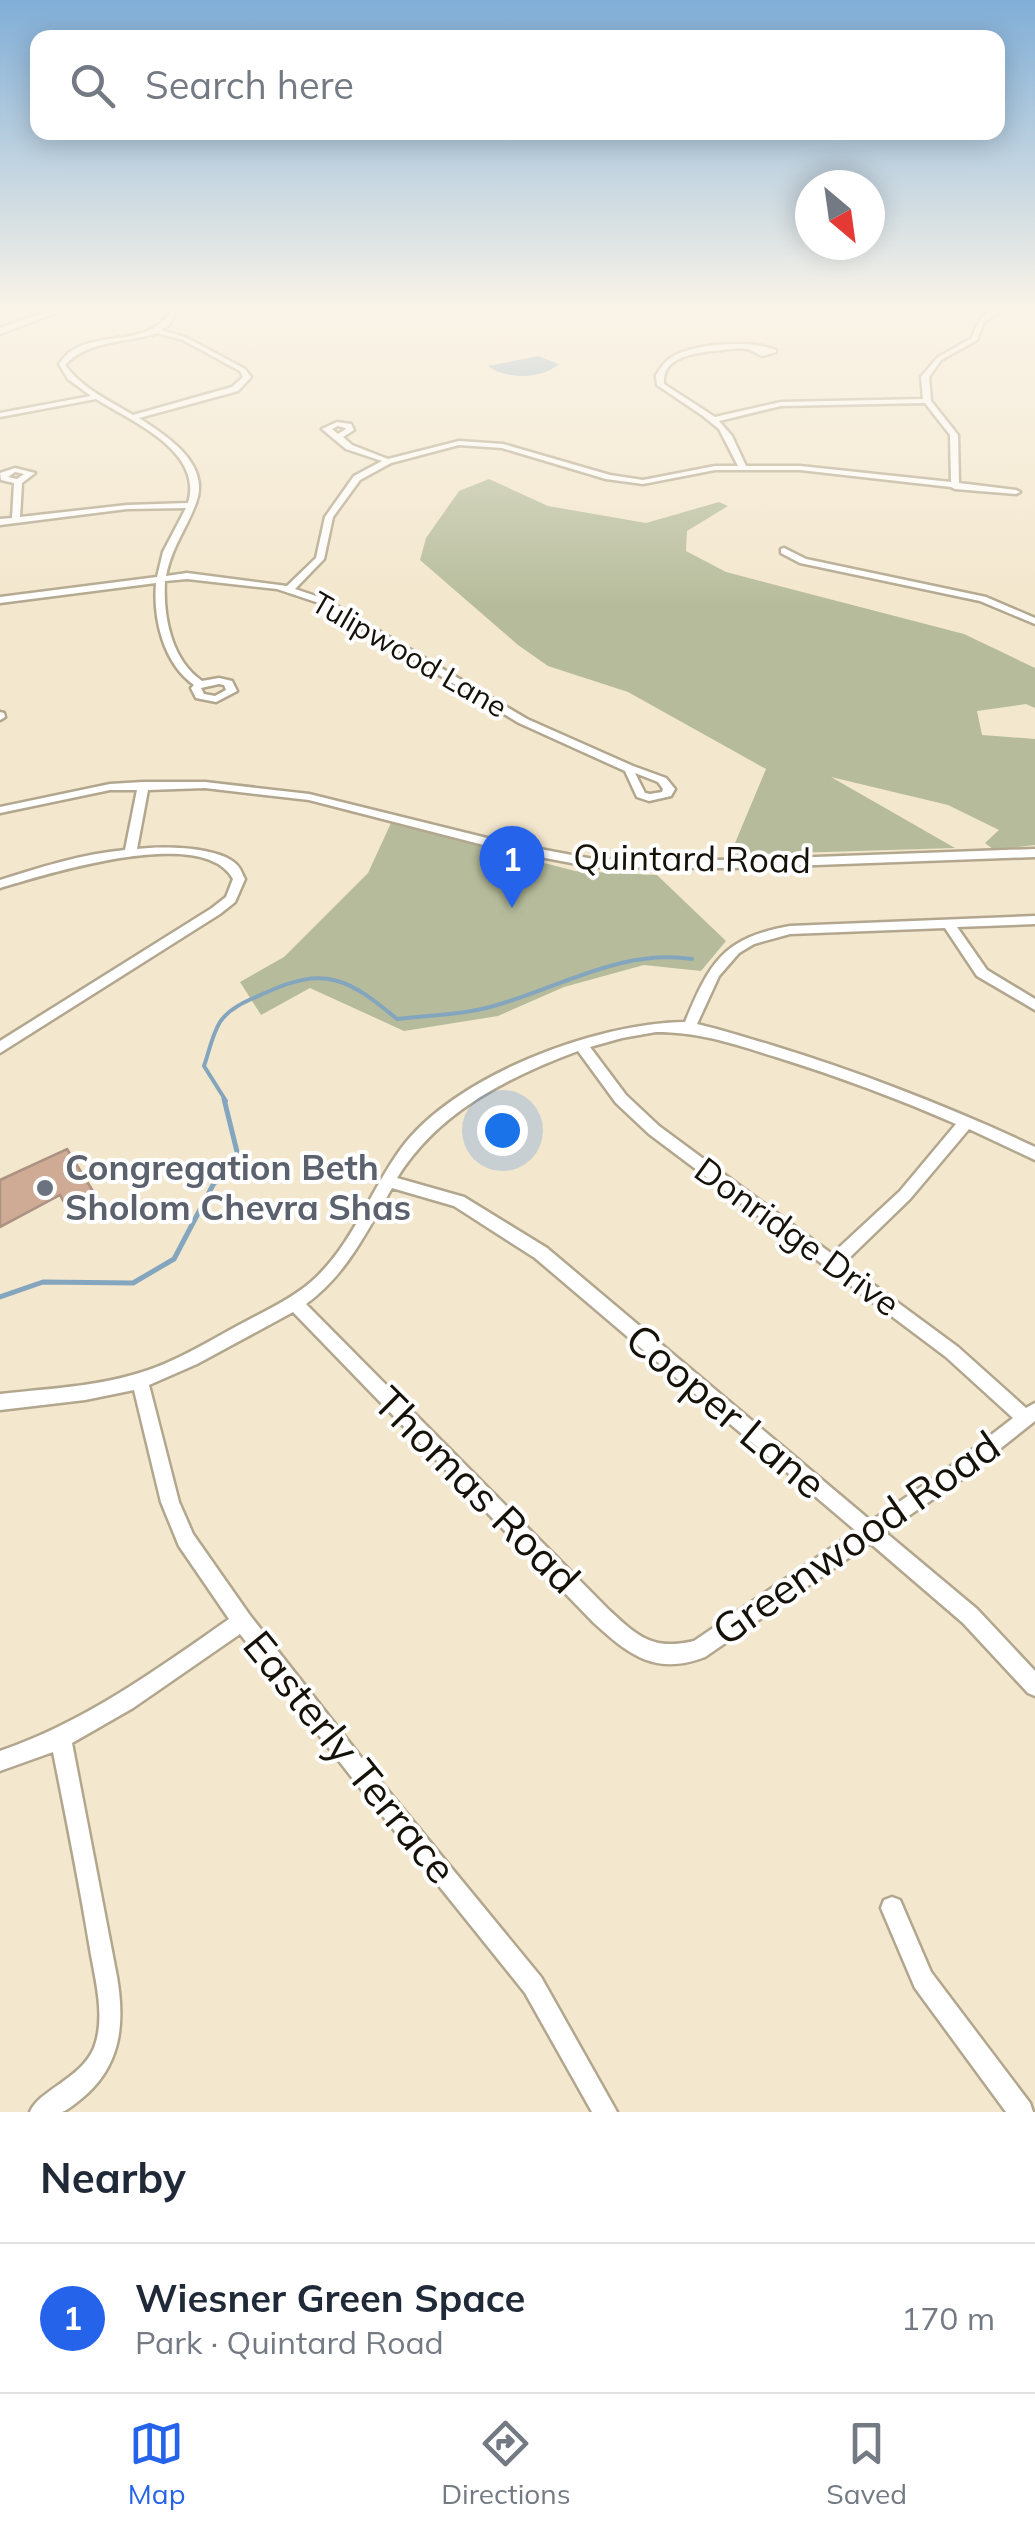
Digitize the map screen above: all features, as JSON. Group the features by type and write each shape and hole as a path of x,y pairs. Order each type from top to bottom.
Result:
{"street":[{"path":"0,416 37,409"},
{"path":"120,409 189,465 196,488 192,505 173,539 159,600 163,627 183,672 200,684"},
{"path":"135,418 168,409"},
{"path":"695,409 728,435 743,467"},
{"path":"712,420 761,409"},
{"path":"934,409 954,435 955,487"},
{"path":"338,436 349,446 388,461"},
{"path":"290,589 320,560 329,518 354,482 388,461 471,442 503,446 609,477 643,482 743,467 800,468 1016,492"},
{"path":"16,520 18,482"},
{"path":"0,522 140,506 192,505"},
{"path":"784,552 804,561 983,600 1035,621"},
{"name":"Tulipwood Lane","path":"0,600 161,578 220,577 290,589 334,608 524,722 630,769"},
{"path":"130,853 143,785"},
{"name":"Quintard Road","path":"0,810 78,791 205,785 309,797 502,846 593,863 733,864 1035,852"},
{"path":"0,884 88,858 130,853 222,860 236,872 237,890 216,911 0,1048"},
{"path":"689,1028 720,962 748,940 790,930 1035,920"},
{"path":"948,923 982,973 1035,1005"},
{"path":"0,1402 140,1381 181,1364 294,1303 318,1286 346,1254 388,1182 424,1131 450,1108 512,1072 582,1045 627,1034 689,1028 826,1066 967,1120 1035,1154"},
{"name":"Donridge Drive","path":"582,1045 621,1099 654,1130 834,1262 1030,1414"},
{"path":"834,1262 905,1195 967,1120"},
{"name":"Cooper Lane","path":"388,1182 458,1201 541,1253 970,1616 1035,1686"},
{"name":"Thomas Road","path":"294,1303 601,1616 646,1653 673,1658"},
{"name":"Easterly Terrace","path":"140,1381 170,1502 186,1540 242,1621 533,1984 606,2112"},
{"name":"Greenwood Road","path":"673,1658 698,1650 952,1476 1030,1414"},
{"path":"0,1761 61,1740 126,1702 242,1621"},
{"path":"42,2112 74,2090 100,2060 107,2044 110,2007 93,1892 61,1740"},
{"path":"892,1908 923,1980 1021,2112"}],"green space":[{"path":"489,479 548,506 646,523 719,502 728,506 687,531 686,551 726,572 964,634 1035,668 1035,708 1026,704 977,711 982,735 1035,739 1035,845 994,850 985,843 999,830 948,805 831,777 955,848 730,855 766,769 628,692 548,666 420,560 426,538 459,491"},
{"path":"391,823 575,871 657,875 726,941 701,971 644,965 564,987 498,1016 404,1031 310,988 261,1015 240,982 284,957 368,873"}],"building":[{"name":"Congregation Beth Sholom Chevra Shas","path":"67,1149 99,1201 71,1215 60,1195 0,1227 0,1180"}],"waterway":[{"path":"226,1101 204,1066 217,1027 234,1008 286,984 320,978 336,980 365,994 397,1019 485,1008 641,959 692,959"},
{"path":"0,1297 43,1282 133,1283 174,1259 214,1183 241,1168 224,1099"}],"place":[{"name":"Wiesner Green Space","path":"512,908"},
{"name":"Congregation Beth Sholom Chevra Shas","path":"45,1188"}]}
